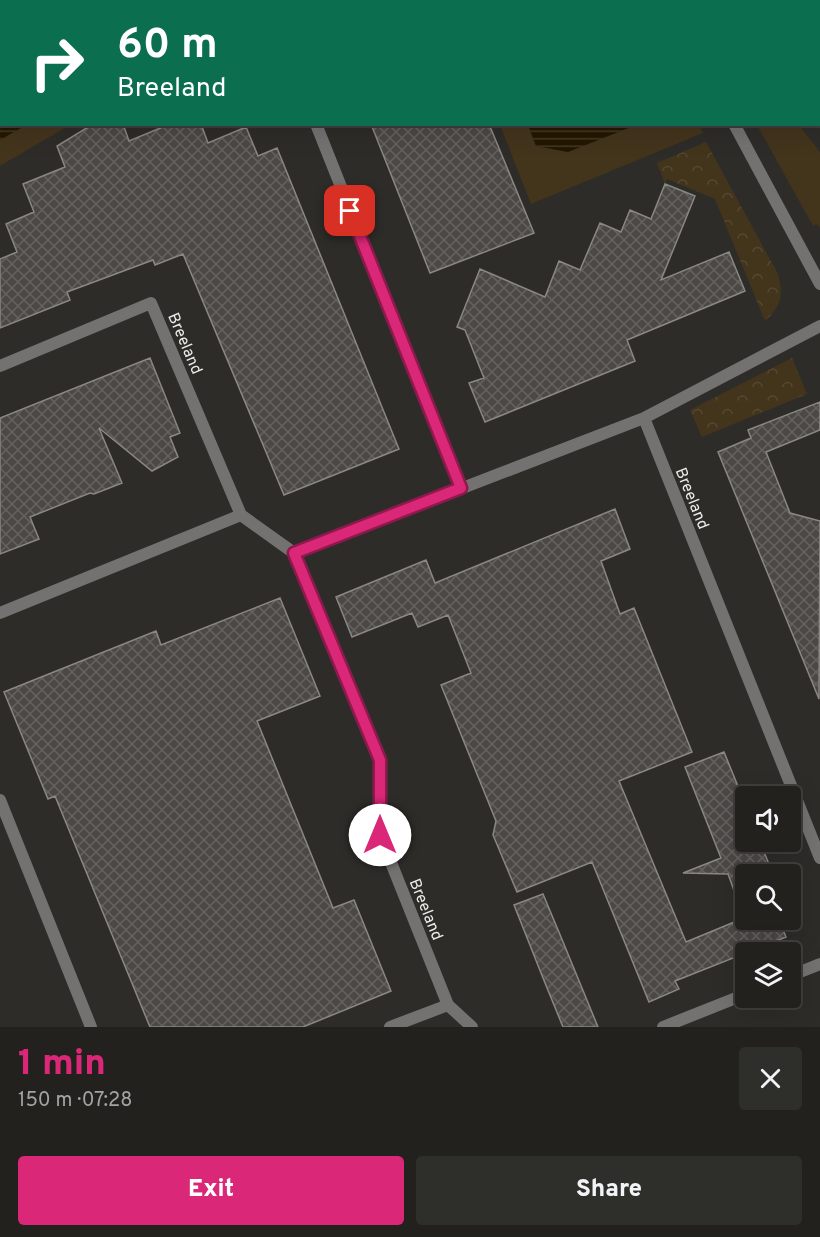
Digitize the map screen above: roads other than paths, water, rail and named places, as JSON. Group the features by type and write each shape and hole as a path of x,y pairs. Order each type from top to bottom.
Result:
{"street":[{"path":"316,126 461,488"},
{"path":"735,126 820,284"},
{"name":"Breeland","path":"0,366 152,303 241,516"},
{"path":"0,613 241,516 294,553 644,418 820,327"},
{"name":"Breeland","path":"644,418 820,858"},
{"name":"Breeland","path":"294,553 380,760 380,835 448,1005 472,1027"},
{"path":"0,800 91,1027"},
{"path":"801,972 820,964"},
{"path":"663,1027 735,998"},
{"path":"390,1027 448,1005"}]}
